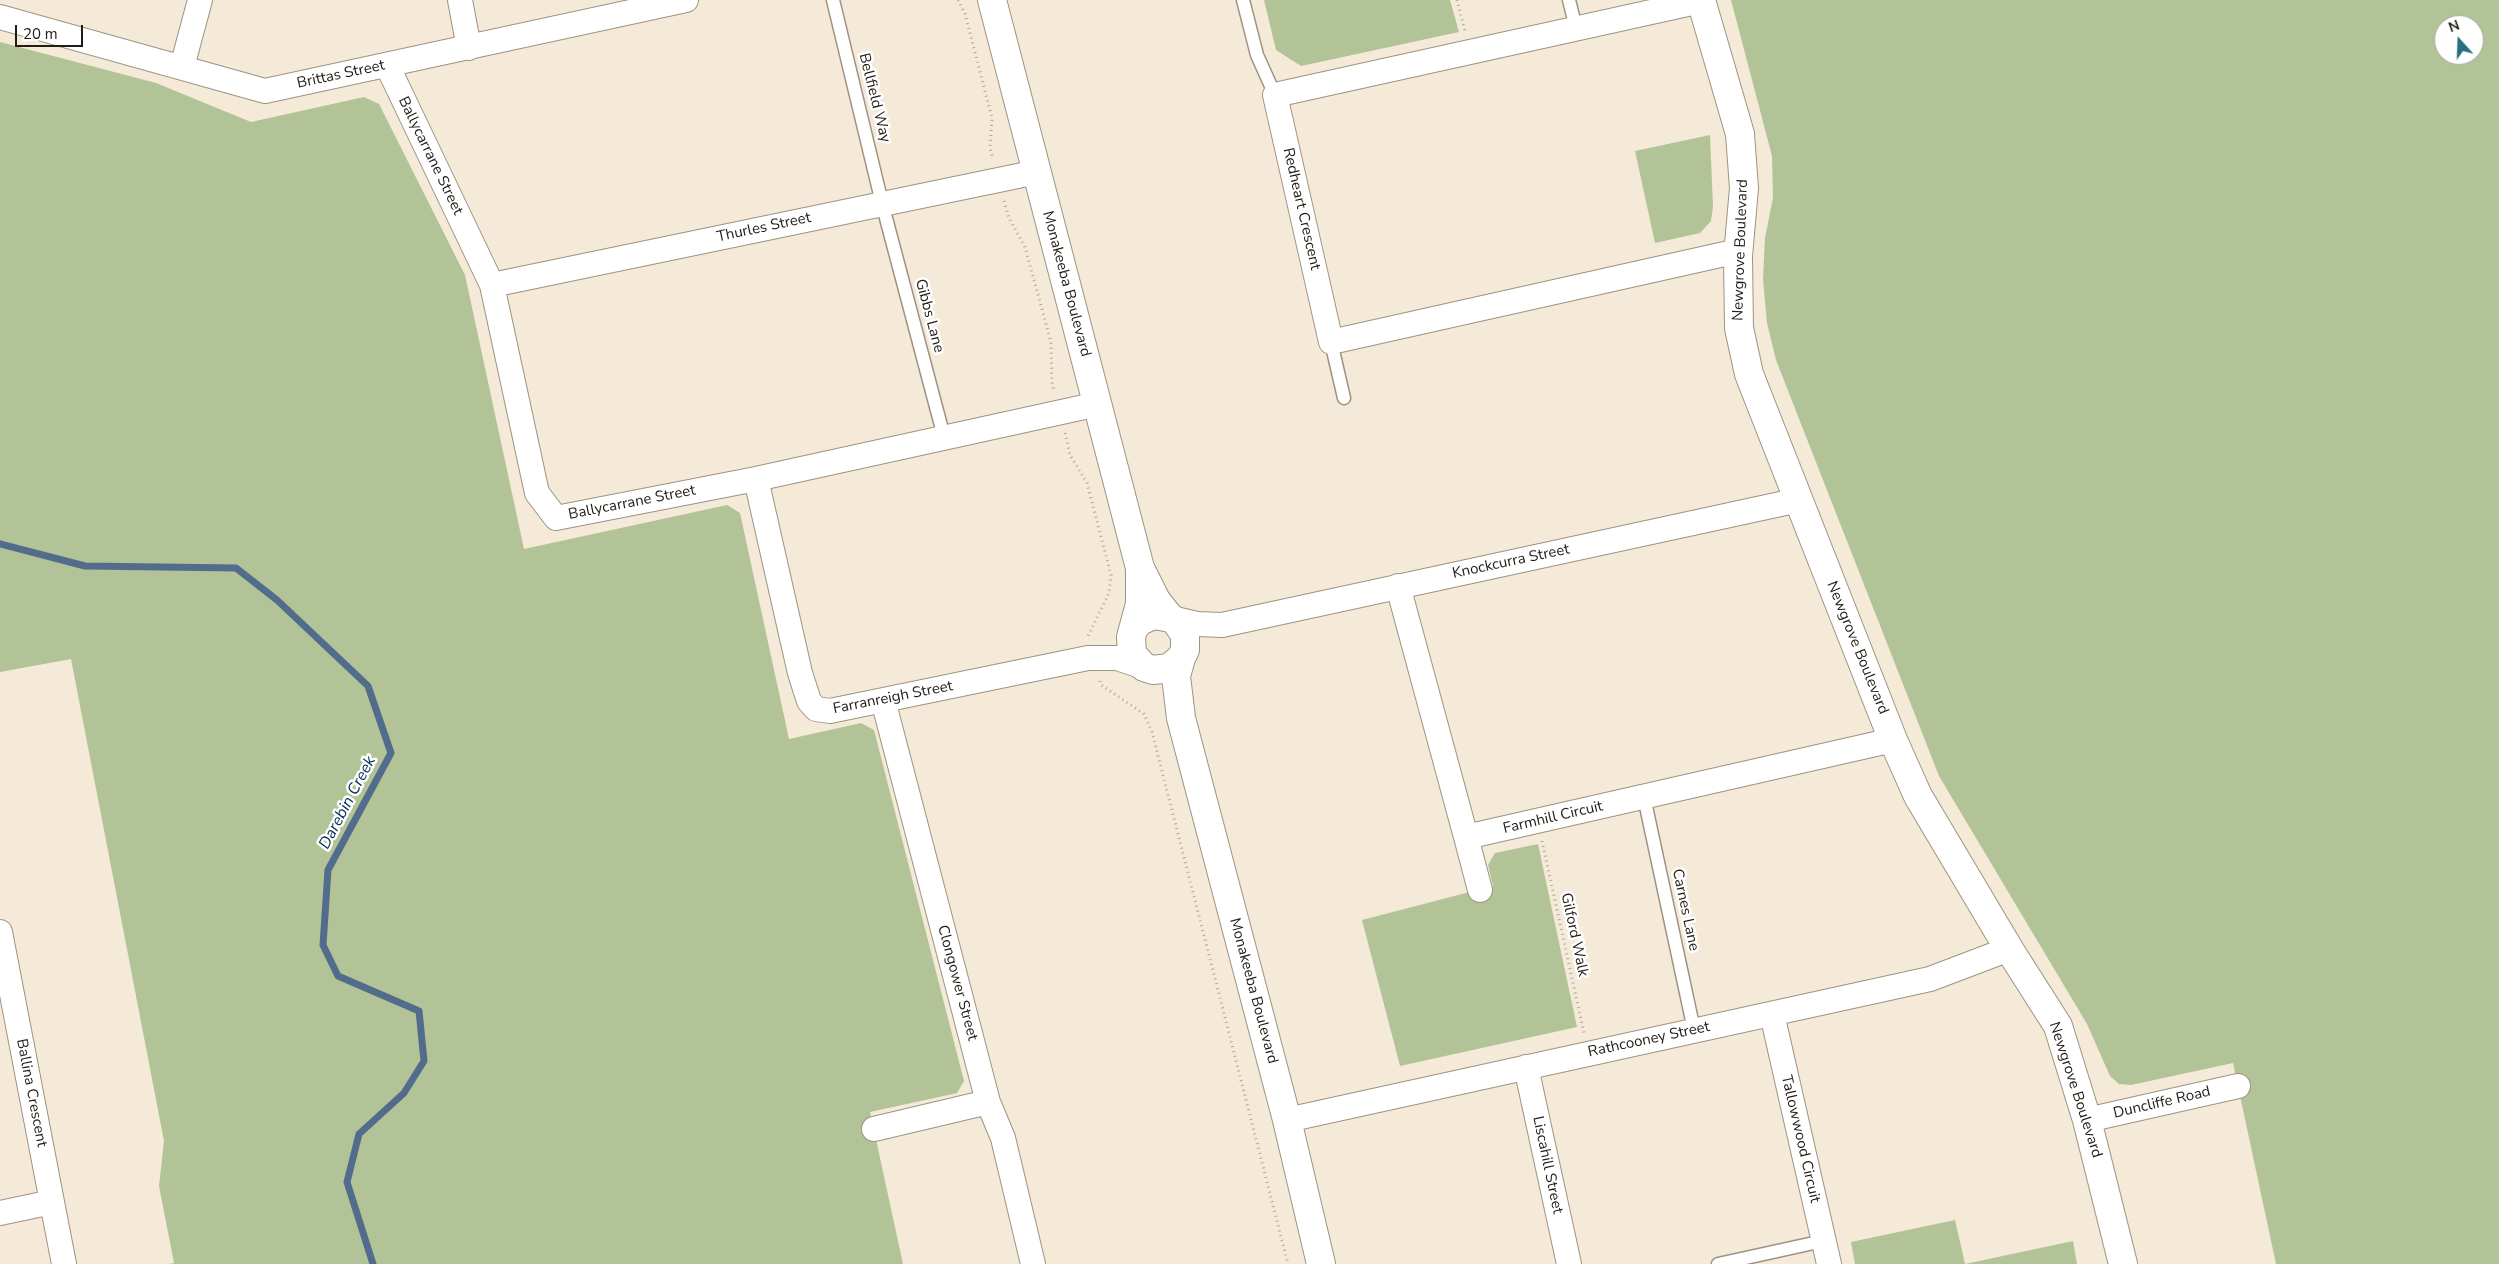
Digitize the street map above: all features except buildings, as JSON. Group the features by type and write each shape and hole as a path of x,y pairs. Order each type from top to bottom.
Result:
{"street":[{"path":"182,68 200,0"},
{"path":"460,0 469,48"},
{"name":"Brittas Street","path":"0,17 265,91 686,0"},
{"name":"Monakeeba Boulevard","path":"992,0 1140,568 1156,600 1170,618"},
{"path":"1275,95 1701,0"},
{"name":"Newgrove Boulevard","path":"1701,0 1740,134 1744,188 1738,251 1738,328 1749,374 1893,740 1918,796 2008,949 2058,1026 2087,1120 2123,1264"},
{"name":"Ballycarrane Street","path":"387,65 492,285 537,493 556,518 756,478 1098,404"},
{"name":"Redheart Crescent","path":"1275,95 1331,342"},
{"name":"Thurles Street","path":"492,285 1037,172"},
{"path":"1331,342 1738,251"},
{"name":"Farranreigh Street","path":"756,478 800,673 809,701 816,709 830,711 1088,658 1117,658 1145,667"},
{"name":"Knockcurra Street","path":"1170,618 1197,624 1222,625 1799,500"},
{"name":"Monakeeba Boulevard","path":"1134,628 1140,604 1140,568"},
{"path":"1398,586 1480,890"},
{"path":"1154,615 1170,618 1177,623 1185,635 1186,643 1181,658 1169,668 1161,670 1145,667 1132,654 1131,637 1134,628 1140,622 1154,615"},
{"name":"Knockcurra Street","path":"1181,658 1200,639 1222,625"},
{"name":"Farranreigh Street","path":"1088,658 1114,644 1134,628"},
{"name":"Monakeeba Boulevard","path":"1181,658 1176,676 1181,718 1287,1120 1321,1264"},
{"name":"Monakeeba Boulevard","path":"1145,667 1159,680 1181,718"},
{"name":"Clongower Street","path":"883,700 988,1102 1003,1138 1033,1264"},
{"name":"Farmhill Circuit","path":"1466,837 1893,740"},
{"name":"Ballina Crescent","path":"0,932 64,1264"},
{"name":"Rathcooney Street","path":"1287,1120 1930,979 2008,949"},
{"name":"Tallowwood Circuit","path":"1772,1014 1829,1264"},
{"name":"Liscahill Street","path":"1526,1067 1569,1264"},
{"name":"Duncliffe Road","path":"2087,1120 2238,1086"},
{"path":"874,1129 988,1102"},
{"path":"0,1214 52,1202"}],"lane":[{"name":"Bellfield Way","path":"833,0 882,204"},
{"path":"1243,0 1257,55 1275,95"},
{"path":"1569,0 1576,28"},
{"name":"Gibbs Lane","path":"882,204 944,437"},
{"path":"1331,342 1344,398"},
{"name":"Carnes Lane","path":"1644,797 1694,1030"},
{"path":"1718,1264 1823,1241"}],"path":[{"path":"1457,0 1470,51"},
{"name":"Gilford Walk","path":"1537,821 1588,1053"}],"green space":[{"path":"1264,0 1450,0 1459,32 1301,66 1276,50"},
{"path":"1731,0 2499,0 2499,1264 2276,1264 2233,1063 2131,1085 2119,1084 2110,1076 2087,1024 1939,776 1776,360 1767,323 1763,279 1765,238 1773,198 1772,156"},
{"path":"0,42 156,83 251,122 364,97 379,104 465,275 524,549 727,505 740,513 789,739 861,723 874,730 964,1081 957,1093 870,1112 903,1264 169,1264 174,1263 159,1186 164,1141 71,659 0,672"},
{"path":"1710,135 1713,207 1711,221 1700,233 1655,243 1635,151"},
{"path":"1538,844 1577,1027 1400,1066 1362,920 1493,886 1488,865 1495,853"},
{"path":"1955,1220 1965,1264 1855,1264 1851,1242"},
{"path":"2073,1241 2077,1264 1965,1264"}],"waterway":[{"name":"Darebin Creek","path":"0,544 85,566 236,568 277,600 368,686 391,753 328,870 323,945 338,976 419,1011 424,1061 404,1093 359,1134 347,1182 373,1264"}]}
